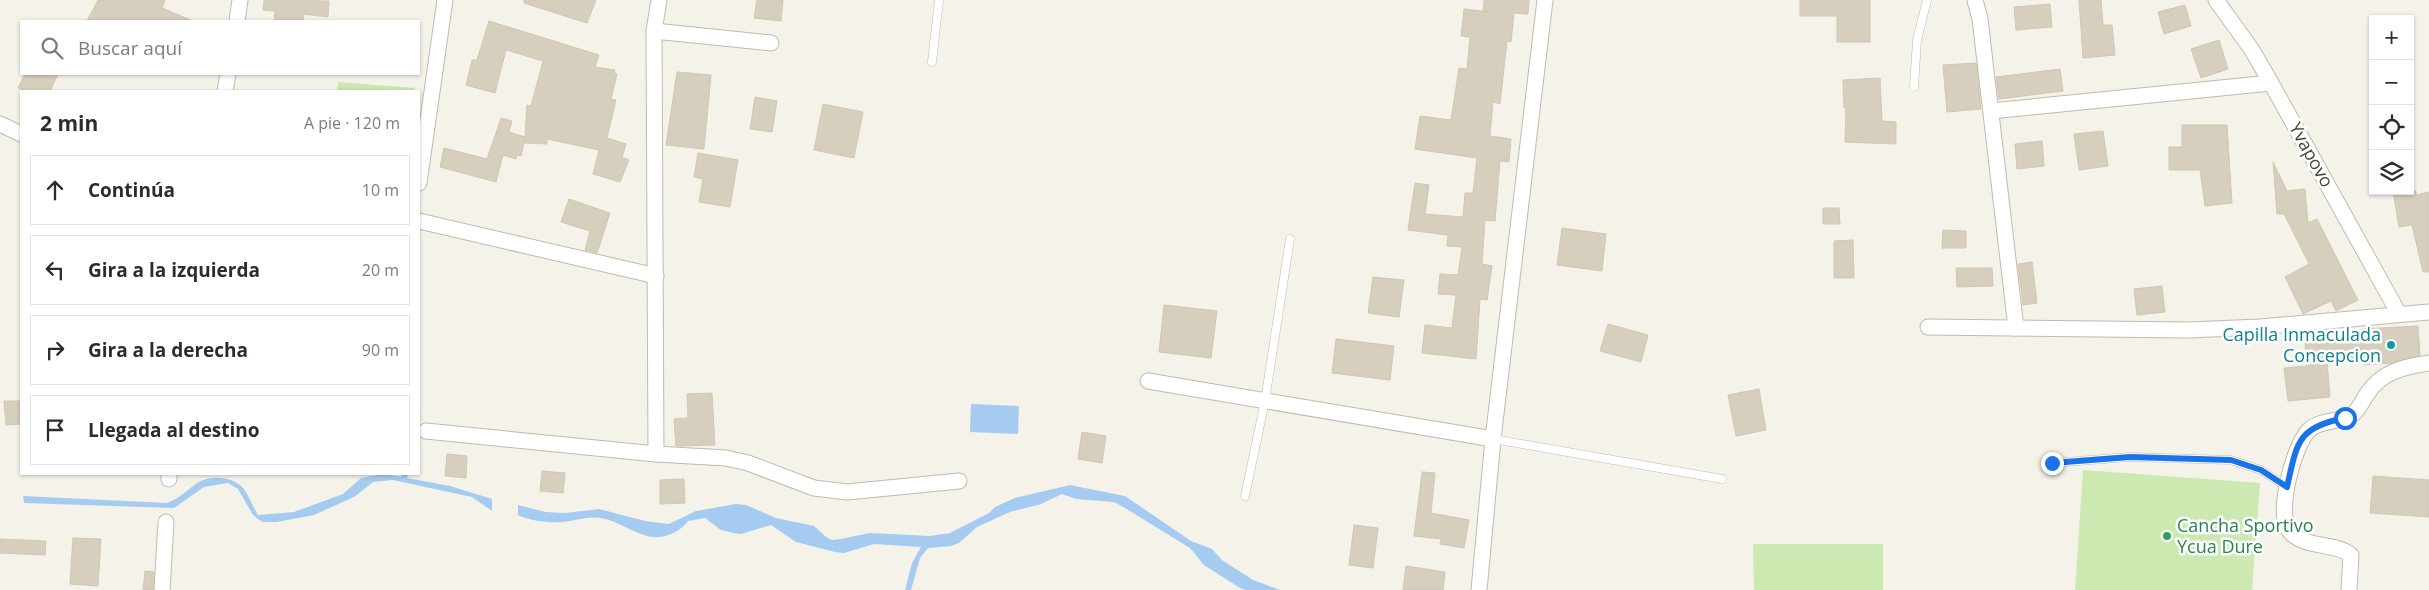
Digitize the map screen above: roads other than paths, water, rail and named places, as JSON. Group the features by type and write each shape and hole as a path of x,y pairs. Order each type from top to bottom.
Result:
{"street":[{"path":"237,20 240,0"},
{"path":"420,176 444,0"},
{"path":"656,454 654,31 659,0"},
{"path":"1479,590 1493,439 1545,0"},
{"path":"1975,0 1980,19 2016,328"},
{"name":"Yvapovo","path":"2216,0 2252,50 2399,314"},
{"path":"654,31 771,43"},
{"path":"224,90 228,75"},
{"path":"1991,111 2271,83"},
{"path":"0,124 20,134"},
{"path":"420,221 656,276"},
{"path":"1928,327 2188,330 2260,327 2429,312"},
{"path":"2349,590 2350,555 2345,550 2328,548 2302,540 2291,533 2284,512 2287,487 2294,457 2302,439 2310,429 2354,414 2371,388 2384,376 2394,370 2429,363"},
{"path":"1148,381 1493,439"},
{"path":"426,431 656,454 726,458 748,463 814,488 847,492 959,481"},
{"path":"162,590 166,522"}],"lane":[{"path":"932,62 938,0"},
{"path":"1914,87 1917,40 1927,0"},
{"path":"1245,496 1264,400 1290,239"},
{"path":"1493,439 1722,479"},
{"path":"2052,463 2130,457 2231,460 2261,470 2287,487"}],"water":[{"path":"971,404 1019,406 1018,434 970,432"},
{"path":"378,475 401,477 402,475 408,475 407,478 450,486 492,499 492,511 472,497 393,480 373,482 354,497 314,515 276,522 262,522 253,515 238,489 228,483 204,487 174,508 24,503 23,496 167,503 179,497 202,480 220,478 237,483 242,487 258,515 294,512 343,494 361,478"},
{"path":"1070,485 1125,496 1191,541 1212,549 1222,560 1253,580 1280,590 1246,590 1240,588 1204,565 1190,548 1114,502 1076,499 1062,494 1041,504 1010,512 977,527 959,543 951,546 928,548 920,558 911,590 905,590 912,563 921,547 874,544 844,553 796,542 771,525 741,534 721,530 705,518 688,521 672,534 652,537 601,518 552,522 534,520 518,515 518,505 545,512 565,513 599,509 645,521 669,524 696,511 736,504 746,505 776,518 814,526 832,540 870,533 930,536 950,533 989,513 995,507 1015,498"}],"place":[{"name":"Capilla Inmaculada Concepcion","path":"2391,345"},
{"name":"Cancha Sportivo Ycua Dure","path":"2167,536"}]}
